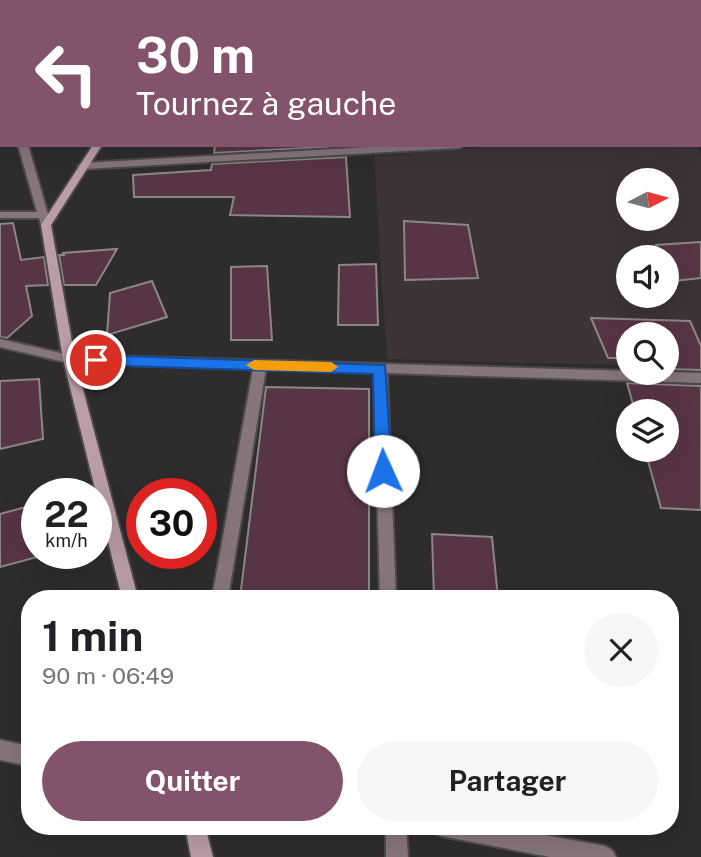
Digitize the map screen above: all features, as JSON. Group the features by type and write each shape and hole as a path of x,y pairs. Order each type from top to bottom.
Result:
{"street":[{"path":"24,147 45,220 69,359 128,590"},
{"path":"45,220 97,147"},
{"path":"83,166 424,147"},
{"path":"0,215 45,220"},
{"path":"0,343 69,359 701,378"},
{"path":"221,590 260,365"},
{"path":"380,369 388,590"},
{"path":"0,750 21,754"},
{"path":"197,835 202,857"},
{"path":"396,835 397,857"},
{"path":"489,835 605,857"}],"shaded area":[{"path":"484,147 697,147 701,154 701,367 679,366 679,322 616,322 616,365 387,359 374,156"}],"building":[{"path":"215,147 326,147 214,153"},
{"path":"346,157 350,217 230,215 234,197 134,197 133,175 211,170 212,164"},
{"path":"404,221 468,225 478,278 405,280"},
{"path":"13,223 21,260 44,257 48,285 26,286 32,316 7,338 0,337 0,224"},
{"path":"701,242 701,278 679,280 679,245 656,245"},
{"path":"117,249 96,285 64,285 59,255"},
{"path":"376,264 378,325 338,325 339,265"},
{"path":"267,266 272,340 231,340 231,267"},
{"path":"152,281 167,317 107,335 110,293"},
{"path":"591,318 690,321 701,346 701,370 679,369 679,322 616,322 616,358 608,358"},
{"path":"39,379 43,439 0,449 0,381"},
{"path":"628,385 701,386 701,510 661,508 648,462 679,462 679,399 632,399"},
{"path":"266,387 369,389 369,590 241,590"},
{"path":"21,508 21,561 0,567 0,514"},
{"path":"432,534 492,537 497,590 434,590"}],"slow traffic":[{"path":"254,365 331,367"}],"route":[{"path":"96,360 380,369 383,471"}]}
